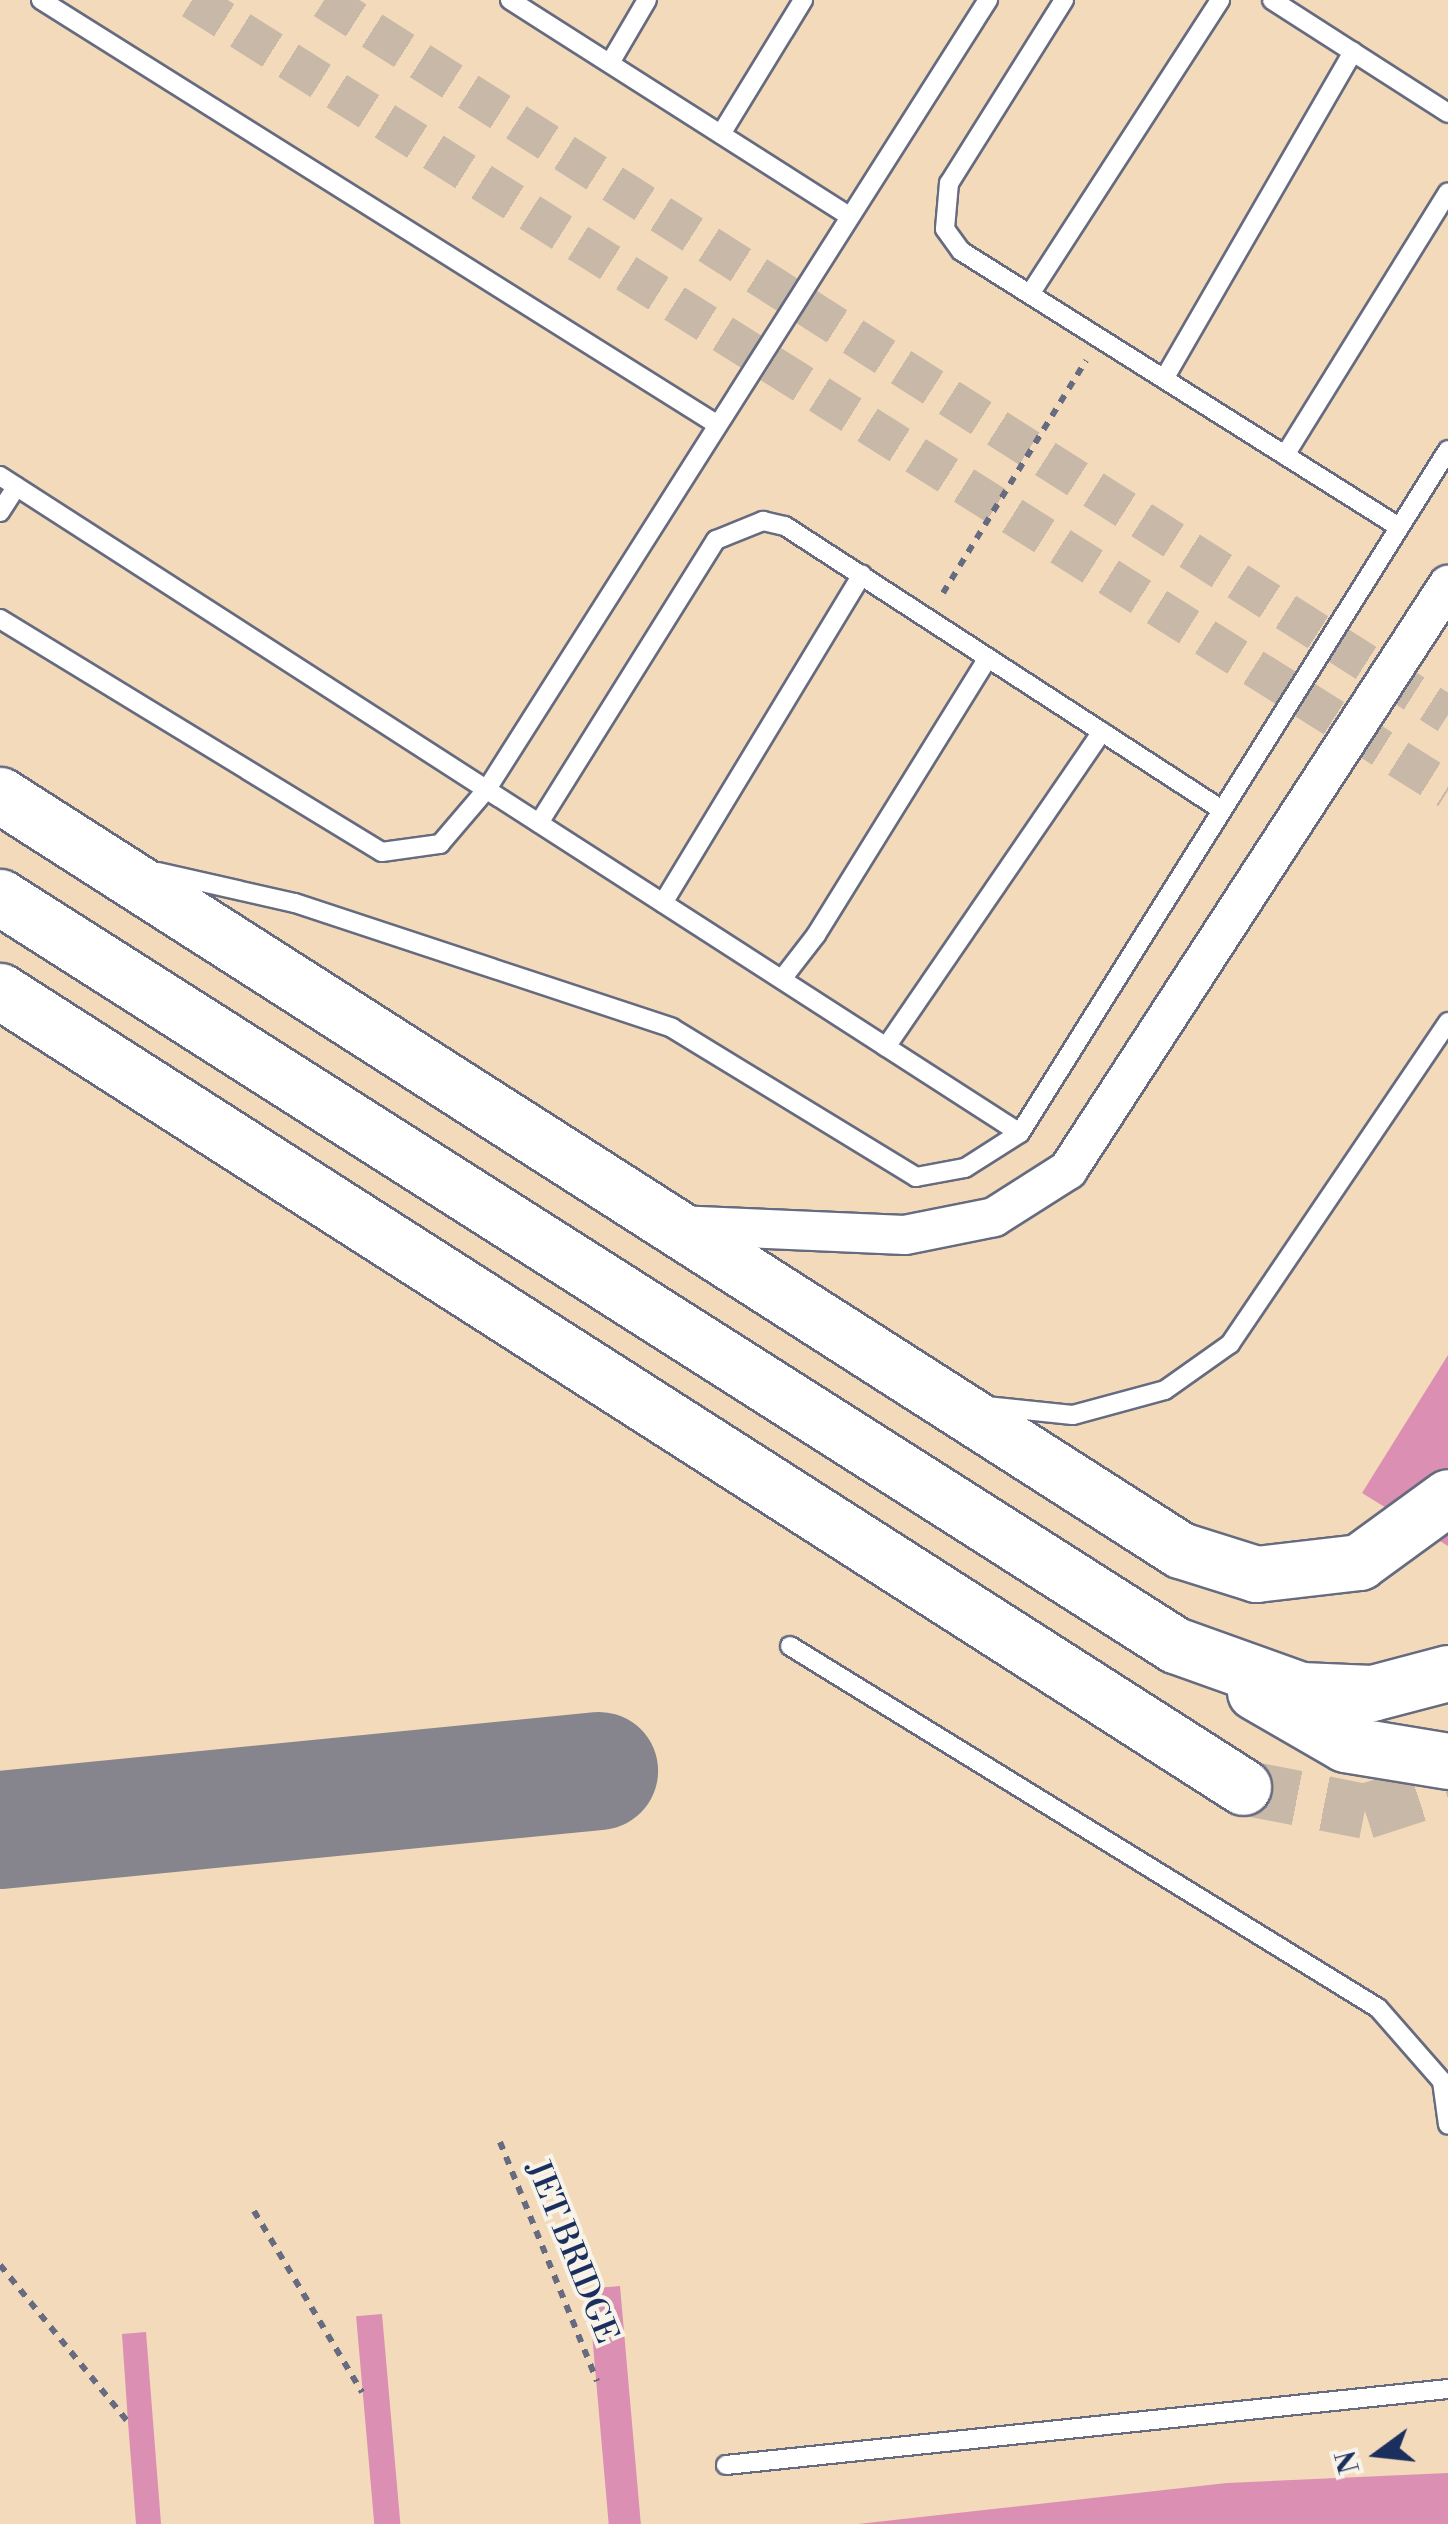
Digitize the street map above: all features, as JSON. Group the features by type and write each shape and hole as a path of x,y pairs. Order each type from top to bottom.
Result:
{"main road":[{"path":"0,795 1180,1550 1256,1574 1359,1562 1448,1497"},
{"path":"18,908 1175,1645 1345,1744 1448,1760"},
{"path":"0,991 1242,1787"},
{"path":"1175,1645 1301,1690 1372,1692 1448,1673"}],"street":[{"path":"674,1225 905,1235 994,1217 1068,1170 1448,586"}],"lane":[{"path":"41,0 718,425"},
{"path":"510,0 850,217"},
{"path":"610,63 647,0"},
{"path":"720,134 803,0"},
{"path":"0,619 382,852 440,844 486,789 988,0"},
{"path":"1064,0 949,183 945,230 961,251 1400,527"},
{"path":"1030,294 1220,0"},
{"path":"1272,0 1448,112"},
{"path":"1164,379 1352,52"},
{"path":"1285,455 1448,192"},
{"path":"98,858 295,903 672,1028 916,1177 965,1168 1020,1133 1448,450"},
{"path":"0,512 8,482 1020,1133"},
{"path":"539,823 716,540 762,521 785,526 1222,810"},
{"path":"663,903 862,575"},
{"path":"782,980 816,935 988,658"},
{"path":"886,1047 1102,732"},
{"path":"951,1403 1073,1415 1165,1390 1230,1344 1448,1022"},
{"path":"790,1646 1378,2008 1442,2081 1448,2125"},
{"path":"726,2465 1448,2389"}],"path":[{"path":"927,618 1100,339"},
{"name":"JET BRIDGE","path":"500,2142 597,2381"},
{"path":"254,2211 362,2392"},
{"path":"0,2265 128,2422"}],"building":[{"path":"1448,1355 1448,1546 1362,1493"},
{"path":"620,2286 641,2524 609,2524 588,2289"},
{"path":"382,2314 400,2524 374,2524 356,2316"},
{"path":"146,2332 161,2524 136,2524 128,2422 122,2334"},
{"path":"1448,2473 1448,2524 858,2524 1227,2483"}],"taxiway":[{"path":"0,1830 599,1771"}],"tunnel":[{"path":"192,0 1448,790"},
{"path":"324,0 1448,715"},
{"path":"1243,1787 1365,1811 1448,1784"}]}
